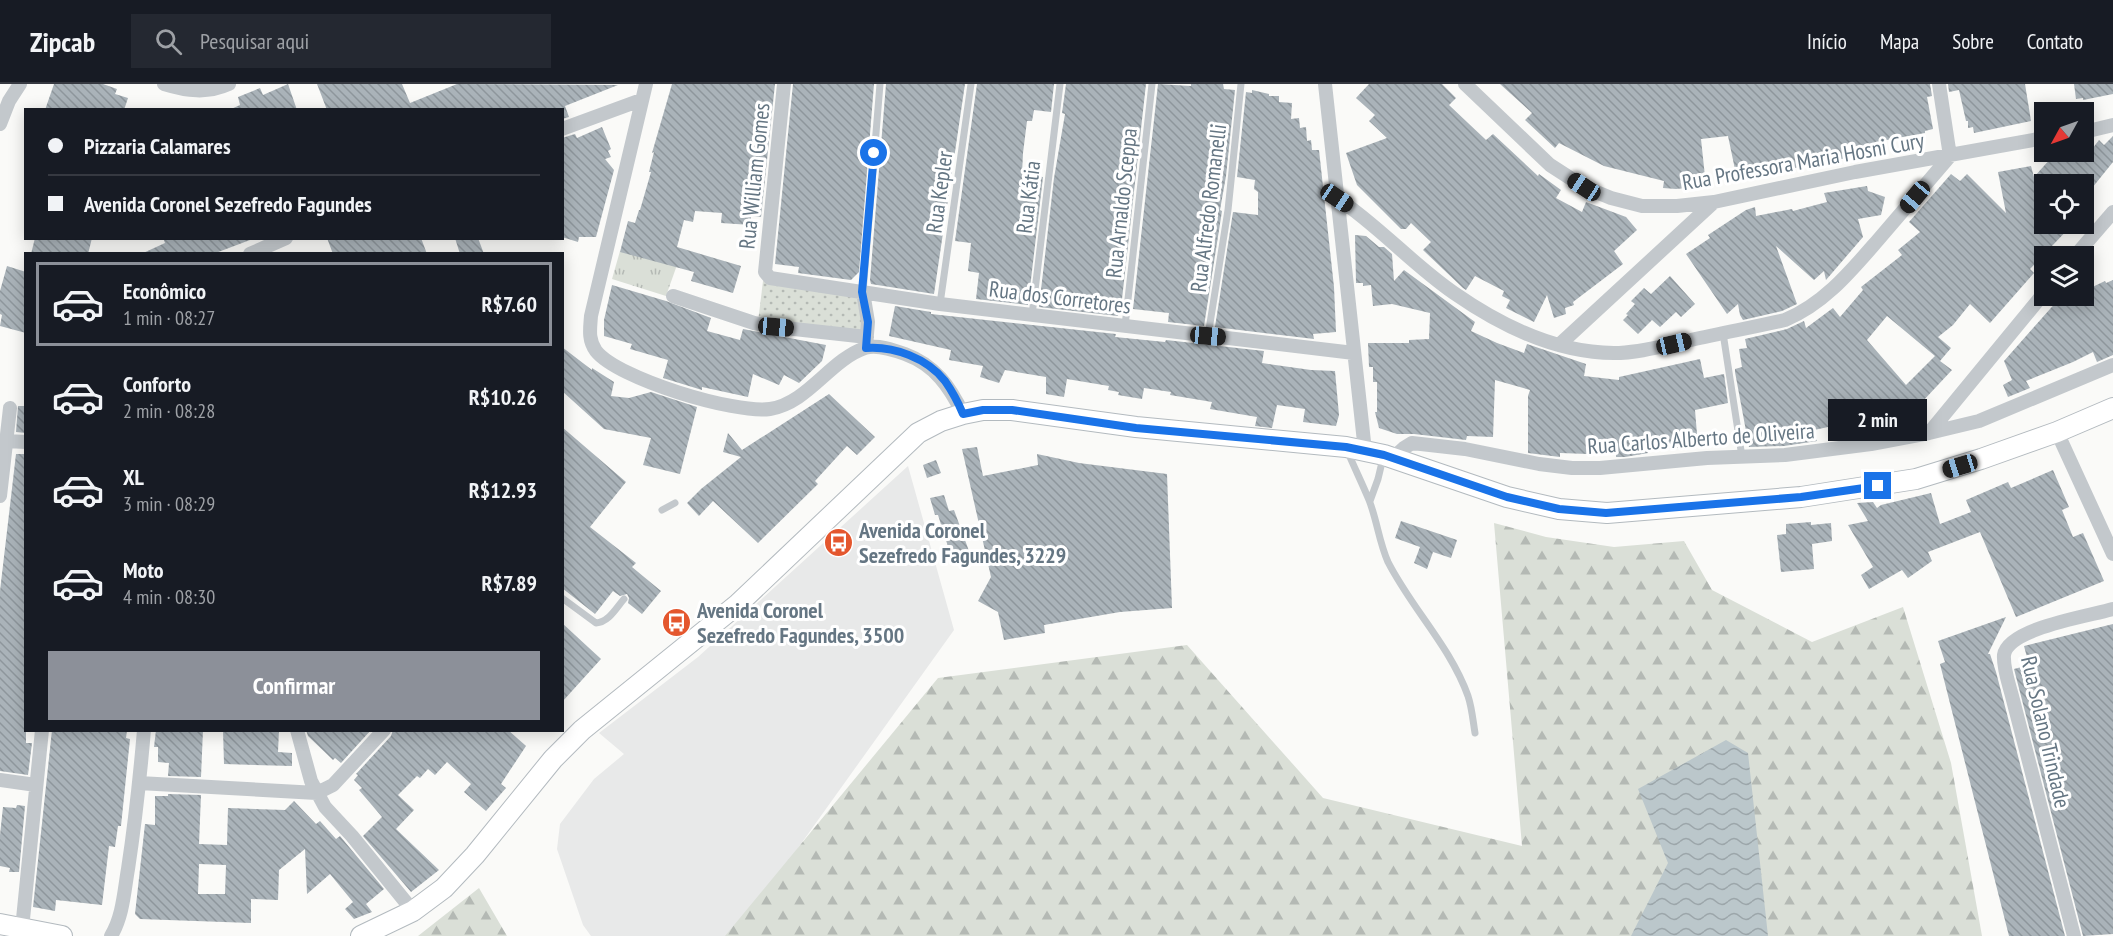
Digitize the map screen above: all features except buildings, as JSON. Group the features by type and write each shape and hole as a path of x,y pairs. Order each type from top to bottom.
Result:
{"main road":[{"path":"361,936 413,911 444,888 475,855 553,759 582,730 738,604 918,433 941,421 963,414 983,410 1012,410 1136,428 1355,449 1389,456 1507,497 1559,509 1606,513 1801,497 1916,479 2057,432 2113,408"},
{"path":"0,924 62,936"}],"street":[{"path":"0,124 9,101 20,84"},
{"path":"164,84 193,92 230,84"},
{"path":"646,84 591,316 590,337 598,353 607,361 658,385 726,405 768,409 790,402 867,342"},
{"name":"Rua William Gomes","path":"765,272 784,84"},
{"path":"1325,84 1354,353 1355,449"},
{"name":"Rua Professora Maria Hosni Cury","path":"1465,84 1550,165 1584,187 1611,198 1642,206 1677,206 1714,202 1856,172 2034,140"},
{"path":"1337,198 1359,213 1453,292 1527,335 1559,345 1615,353 1648,349 1785,320 1803,313 1818,302 1864,256 1950,156 1939,84"},
{"path":"564,128 641,100"},
{"path":"2094,130 2113,126"},
{"path":"1559,345 1714,202"},
{"path":"2084,246 2113,212"},
{"path":"254,252 282,240"},
{"name":"Rua dos Corretores","path":"765,272 770,278 940,304 1354,353"},
{"path":"862,292 867,309 867,342"},
{"path":"673,296 754,323 867,342 917,359 943,379 963,414"},
{"path":"1929,433 2034,305"},
{"name":"Rua Carlos Alberto de Oliveira","path":"1389,456 1412,444 1465,449 1539,464 1572,468 1796,454 1871,444 1979,421 2113,365"},
{"path":"0,496 10,408"},
{"path":"2057,432 2113,554"},
{"path":"6,441 24,442"},
{"name":"Rua Solano Trindade","path":"2074,936 2012,696 2004,655 2009,644 2037,629 2113,609"},
{"path":"22,929 42,732"},
{"path":"111,936 117,926 122,907 144,732"},
{"path":"298,732 317,794 325,807 352,836 413,911"},
{"path":"139,783 317,794 333,785 382,732"},
{"path":"0,780 36,785"}],"lane":[{"path":"862,292 880,84"},
{"name":"Rua Kepler","path":"940,304 971,84"},
{"name":"Rua Kátia","path":"1032,315 1060,84"},
{"name":"Rua Arnaldo Sceppa","path":"1125,327 1152,84"},
{"name":"Rua Alfredo Romanelli","path":"1208,336 1228,210 1241,84"},
{"path":"1723,333 1742,457"},
{"path":"1355,449 1377,532 1387,560 1457,669 1470,699 1475,733"},
{"path":"1370,501 1389,456"},
{"path":"662,510 675,502"},
{"path":"564,599 596,623 607,619 624,599"}],"shaded area":[{"path":"908,466 954,630 735,936 591,936 583,925 557,849 560,824 594,779 624,754 599,733 698,657"}],"green space":[{"path":"620,251 677,265 666,296 612,279"},
{"path":"763,281 823,287 863,297 861,335 758,322"},
{"path":"1494,523 1546,537 1614,547 1684,541 1712,590 1812,642 1903,607 1951,763 1982,936 725,936 938,678 1187,645 1323,798 1522,846"},
{"path":"479,888 507,936 418,936"}],"water":[{"path":"1726,740 1748,753 1768,936 1631,936 1668,863 1638,789"}],"place":[{"name":"Avenida Coronel Sezefredo Fagundes, 3229","path":"838,543"},
{"name":"Avenida Coronel Sezefredo Fagundes, 3500","path":"676,623"}],"route":[{"path":"874,153 862,292 868,322 866,348 891,349 917,359 931,368 943,379 963,414 983,410 1012,410 1136,428 1346,447 1384,455 1507,497 1559,509 1606,513 1801,497 1878,486"}]}
